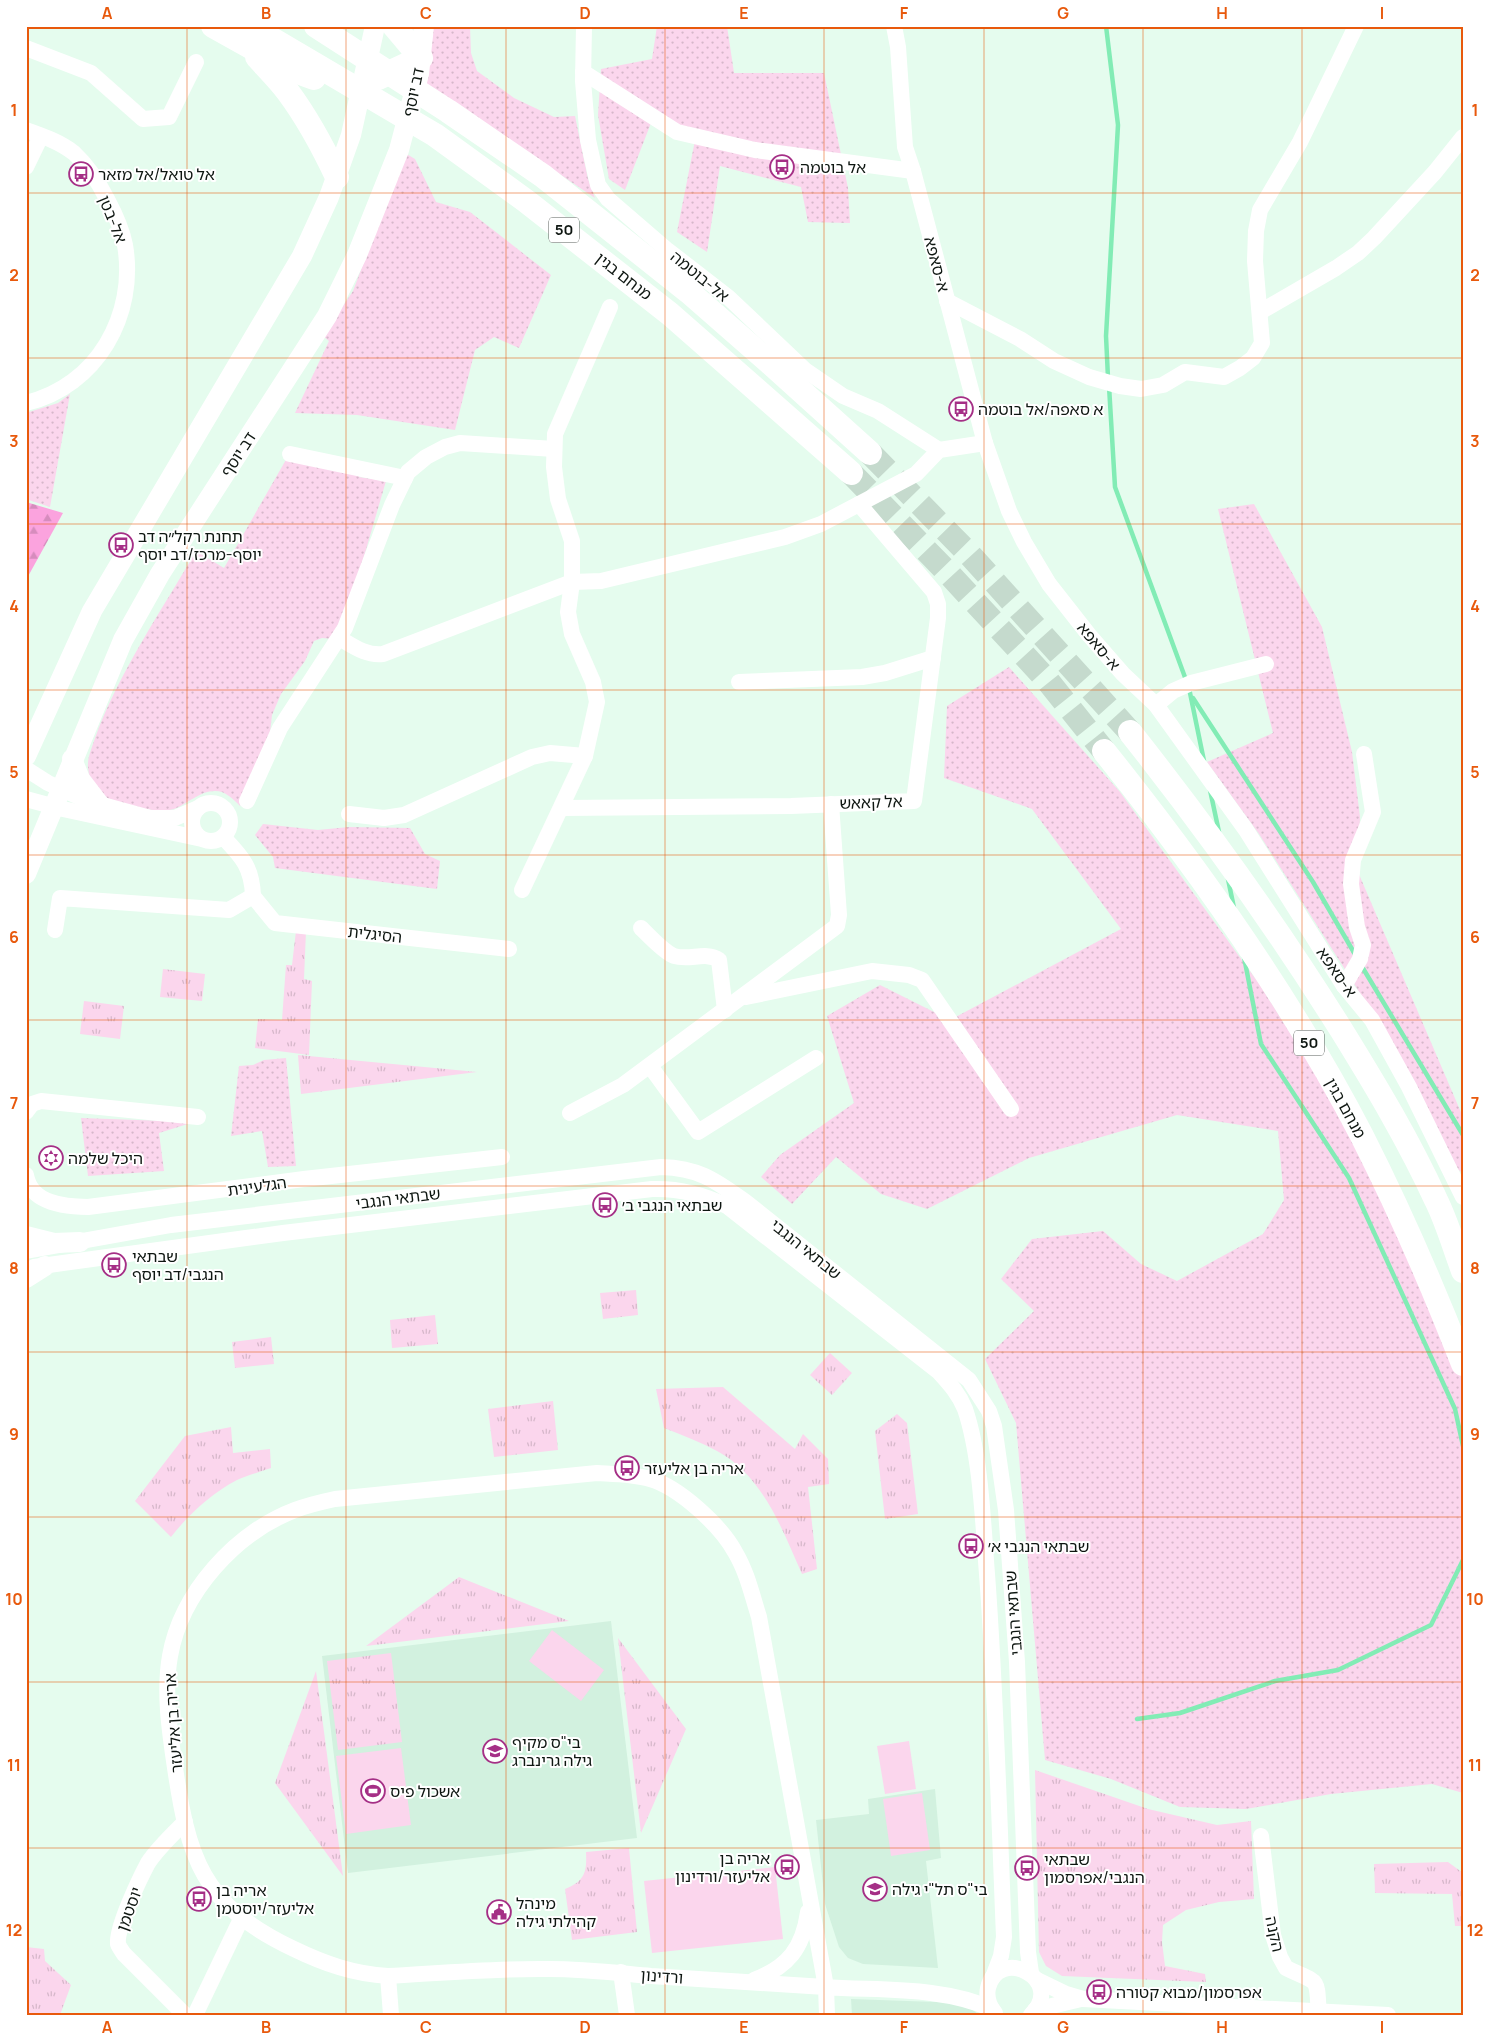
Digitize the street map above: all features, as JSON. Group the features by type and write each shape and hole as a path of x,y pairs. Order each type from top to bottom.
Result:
{"highway":[{"path":"214,26 249,36 292,70 315,79 348,84 364,83 385,76 421,58 394,26"},
{"name":"מנחם בגין","path":"316,26 448,111 543,176 696,298 870,453"},
{"path":"249,36 317,136 336,177"},
{"name":"מנחם בגין","path":"249,36 435,135 533,207 670,314 751,382 851,473"},
{"name":"50","path":"1130,732 1192,809 1283,939 1397,1123 1437,1201 1463,1271"},
{"name":"מנחם בגין","path":"1104,751 1163,825 1224,910 1270,979 1313,1050 1362,1135 1404,1222 1463,1364"},
{"path":"1437,1201 1463,1250"}],"main road":[{"path":"26,756 33,727 114,571 302,256 330,197 351,135 364,83 375,26"},
{"name":"דב יוסף","path":"26,874 72,759 123,640 160,574 327,316 372,221 399,150 414,95 421,58 424,26"},
{"path":"72,759 80,779 100,805"},
{"path":"26,1236 54,1243 80,1242"},
{"path":"26,1278 36,1267"}],"street":[{"name":"אל-בוטמה","path":"584,26 583,72 588,140 598,185 608,199 666,249 728,297 805,370 843,396 878,411 938,450"},
{"name":"א-סאפא","path":"894,26 898,47 904,147 913,171 985,443 1009,511 1024,542 1049,584 1123,674 1156,704 1246,830 1344,986 1372,1020 1409,1087 1463,1197"},
{"path":"947,301 1020,339 1054,361 1089,377 1120,386 1142,389 1163,384 1185,372 1224,377 1240,368 1253,358 1262,343 1255,261 1256,231 1260,210 1300,142 1356,26"},
{"path":"26,48 91,73 143,119 169,117 196,62"},
{"path":"583,72 677,132 755,150 913,171"},
{"path":"26,167 34,133"},
{"name":"אל-בטן","path":"26,403 50,395 68,385 84,373 98,358 113,335 120,318 127,269 125,244 116,216 89,169 74,154 62,146 34,133"},
{"path":"1260,312 1336,268 1358,253 1435,172 1463,136"},
{"path":"522,890 585,756 597,702 593,682 572,634 568,612 572,582 572,541 558,499 554,449 555,434 610,307"},
{"path":"248,801 280,728 345,628 381,532 408,472 426,456 445,447 460,443 554,449"},
{"path":"338,638 363,652 373,655 383,654 572,582 601,581 785,537 821,524 916,474 938,450 985,443"},
{"path":"290,454 405,478"},
{"name":"אל קאאש","path":"562,808 914,801 938,618 938,604 934,592 858,504"},
{"path":"738,682 862,677 885,673 933,658"},
{"path":"1156,704 1173,691 1191,683 1266,664"},
{"path":"349,814 384,818 404,815 532,757 550,753 585,756"},
{"path":"1344,986 1360,959 1363,945 1357,927 1351,884 1353,860 1373,812 1364,754"},
{"path":"26,769 57,798 202,839 211,841 223,837 230,824 226,811 213,803 208,803 175,818 162,819 100,805 57,798 26,799"},
{"path":"570,1113 598,1100 623,1085 837,926 839,915 831,804"},
{"path":"198,808 191,822 194,832 202,839"},
{"path":"55,930 60,898 229,910 253,896 253,884 247,865 223,837"},
{"name":"הסיגלית","path":"253,896 275,923 509,949"},
{"path":"641,928 672,956 689,958 711,955 719,960 726,1010"},
{"path":"741,998 872,971 909,975 922,980 1011,1109"},
{"path":"650,1066 698,1132 816,1058"},
{"path":"26,1112 32,1104 41,1101 198,1117"},
{"name":"הגלעינית","path":"26,1175 32,1189 40,1196 68,1207 88,1207 304,1179 502,1157"},
{"name":"שבתאי הנגבי","path":"26,1251 188,1223 661,1167 683,1168 709,1177 747,1203 969,1380 989,1411 994,1426 1006,1510 1017,1662 1028,1952 1041,1995 1033,2013"},
{"name":"שבתאי הנגבי","path":"36,1267 191,1245 652,1189 681,1190 698,1193 727,1206 939,1372 959,1395 969,1423 982,1512 993,1663 1004,1937 1001,1956 992,1980"},
{"path":"184,1196 191,1245"},
{"name":"אריה בן אליעזר","path":"388,1976 364,1975 316,1960 269,1938 242,1919 208,1884 195,1858 179,1800 171,1739 167,1683 170,1656 176,1631 186,1608 200,1585 220,1561 243,1541 270,1522 293,1511 335,1499 578,1474 597,1473 639,1476 668,1487 703,1515 734,1551 744,1571 762,1627 809,1900 826,1987 827,2015"},
{"name":"יוסטמן","path":"185,1822 149,1862 122,1923 118,1944 124,1954 185,2015"},
{"name":"הקנה","path":"1261,1836 1275,1946 1286,1968 1312,1978 1317,1986 1318,2013"},
{"path":"750,1981 771,1974 782,1967 794,1951 802,1940 806,1926 809,1900"},
{"path":"195,2015 242,1919"},
{"name":"ורדינון","path":"936,1994 966,1990 992,1980 1008,1968 1016,1968 1066,1994 1083,1999"},
{"name":"ורדינון","path":"388,1976 549,1969 621,1972 936,1994 970,2000 995,2013"},
{"path":"621,1972 626,2015"},
{"path":"388,1976 391,2015"},
{"path":"992,1980 987,1997 995,2013"},
{"path":"1033,2013 1083,1999 1120,2008 1388,2015"}],"shaded area":[{"path":"611,1621 637,1838 348,1873 322,1656"},
{"path":"935,1789 941,1858 926,1861 938,1968 863,1964 848,1958 839,1947 825,1904 816,1820 869,1814 868,1799"},
{"path":"851,1999 964,2003 979,2015 852,2015"}],"green space":[{"path":"430,26 470,26 471,53 477,71 514,98 554,117 575,116 588,179 595,198 423,82"},
{"path":"657,26 727,26 734,73 824,73 848,188 850,223 808,222 801,187 720,166 707,252 677,232 697,130 651,123 625,190 609,179 598,115 601,69 652,59"},
{"path":"405,153 415,159 436,202 470,212 551,275 519,348 494,337 475,350 455,430 357,415 295,413 329,341 323,336 353,291"},
{"path":"70,394 50,507 26,499 26,413 58,403"},
{"path":"287,458 360,470 359,477 386,481 358,577 333,639 322,638 314,641 305,661 281,694 272,715 269,741 240,806 232,798 219,791 204,793 179,807 165,810 152,810 113,801 99,792 94,786 90,778 88,760 105,714 128,666 196,551 224,568"},
{"path":"26,502 63,513 26,580"},
{"path":"1254,504 1322,627 1352,752 1360,817 1358,872 1463,1117 1463,1173 1457,1169 1384,1031 1259,834 1207,762 1273,733 1218,509"},
{"path":"1009,667 1120,792 1260,985 1355,1137 1463,1368 1463,1793 1432,1784 1331,1794 1246,1809 1180,1807 1111,1779 1045,1760 1016,1423 985,1359 1034,1311 1001,1279 1032,1239 1103,1231 1141,1264 1177,1281 1263,1234 1284,1200 1278,1131 1177,1115 1029,1158 927,1209 881,1194 836,1157 792,1204 761,1177 780,1155 854,1103 827,1016 880,985 950,1020 1121,929 1032,809 944,778 947,706"},
{"path":"263,824 318,830 349,827 410,828 425,854 440,861 437,889 275,868 273,857 255,835"},
{"path":"296,931 306,931 304,979 312,981 309,1055 255,1048 258,1019 282,1020 286,965 292,965"},
{"path":"163,969 205,974 202,1001 160,997"},
{"path":"84,1001 124,1006 120,1039 80,1034"},
{"path":"298,1055 477,1072 301,1094"},
{"path":"286,1058 296,1166 268,1167 262,1131 231,1136 239,1066 253,1065 264,1060"},
{"path":"81,1118 194,1122 159,1133 164,1171 88,1176"},
{"path":"636,1290 638,1315 603,1319 600,1293"},
{"path":"435,1315 438,1344 392,1348 390,1320"},
{"path":"271,1337 274,1364 235,1368 232,1342"},
{"path":"830,1353 852,1373 832,1395 810,1375"},
{"path":"723,1387 795,1449 803,1434 828,1459 829,1484 808,1487 817,1569 802,1574 787,1539 769,1505 747,1474 717,1451 664,1428 656,1389"},
{"path":"553,1401 558,1450 494,1457 488,1409"},
{"path":"897,1414 907,1423 918,1514 885,1519 875,1431"},
{"path":"231,1427 233,1453 270,1449 271,1468 237,1480 219,1491 193,1513 171,1537 135,1501 185,1436"},
{"path":"459,1577 569,1621 366,1646"},
{"path":"552,1630 604,1670 581,1701 529,1661"},
{"path":"618,1638 686,1729 641,1833"},
{"path":"391,1653 402,1742 338,1750 327,1661"},
{"path":"316,1671 343,1876 275,1783"},
{"path":"909,1741 916,1789 885,1794 877,1746"},
{"name":"אשכול פיס","path":"401,1748 411,1825 346,1834 336,1756"},
{"path":"1035,1770 1148,1809 1217,1825 1251,1821 1254,1899 1219,1902 1186,1910 1163,1925 1162,1942 1165,1966 1205,1974 1206,1982 1062,1976 1046,1966 1039,1952"},
{"path":"922,1793 930,1850 891,1856 883,1799"},
{"path":"629,1848 637,1932 572,1940 565,1889 581,1879 586,1865 586,1852"},
{"path":"1448,1862 1463,1873 1463,1926 1455,1926 1452,1894 1375,1893 1374,1864"},
{"path":"775,1867 783,1939 652,1953 644,1881"},
{"path":"26,1947 44,1949 45,1961 71,1985 60,2015 26,2015"}],"waterway":[{"path":"1106,26 1118,125 1106,336 1108,378"},
{"path":"1109,386 1115,487 1186,680"},
{"path":"1189,688 1204,761"},
{"path":"1193,698 1313,882 1356,956"},
{"path":"1210,790 1219,832"},
{"path":"1228,879 1234,908"},
{"path":"1244,957 1261,1044 1349,1178 1455,1409 1463,1446"},
{"path":"1361,965 1463,1135"},
{"path":"1137,1719 1180,1713 1275,1681 1338,1670 1431,1625 1463,1560"}],"tunnel":[{"path":"870,453 970,555 1130,732"},
{"path":"851,473 950,575 1048,681 1104,751"}],"place":[{"name":"אל בוטמה","path":"782,167"},
{"name":"אל טואל/אל מזאר","path":"81,174"},
{"name":"א סאפה/אל בוטמה","path":"961,409"},
{"name":"תחנת רקל״ה דב יוסף-מרכז/דב יוסף","path":"121,545"},
{"name":"היכל שלמה","path":"51,1158"},
{"name":"שבתאי הנגבי ב׳","path":"605,1205"},
{"name":"שבתאי הנגבי/דב יוסף","path":"114,1265"},
{"name":"אריה בן אליעזר","path":"627,1468"},
{"name":"שבתאי הנגבי א׳","path":"971,1546"},
{"name":"בי\"ס מקיף גילה גרינברג","path":"495,1751"},
{"name":"אשכול פיס","path":"373,1791"},
{"name":"אריה בן אליעזר/ורדינון","path":"787,1867"},
{"name":"שבתאי הנגבי/אפרסמון","path":"1027,1868"},
{"name":"בי\"ס תל\"י גילה","path":"875,1889"},
{"name":"אריה בן אליעזר/יוסטמן","path":"199,1899"},
{"name":"מינהל קהילתי גילה","path":"499,1912"},
{"name":"אפרסמון/מבוא קטורה","path":"1099,1992"}]}
